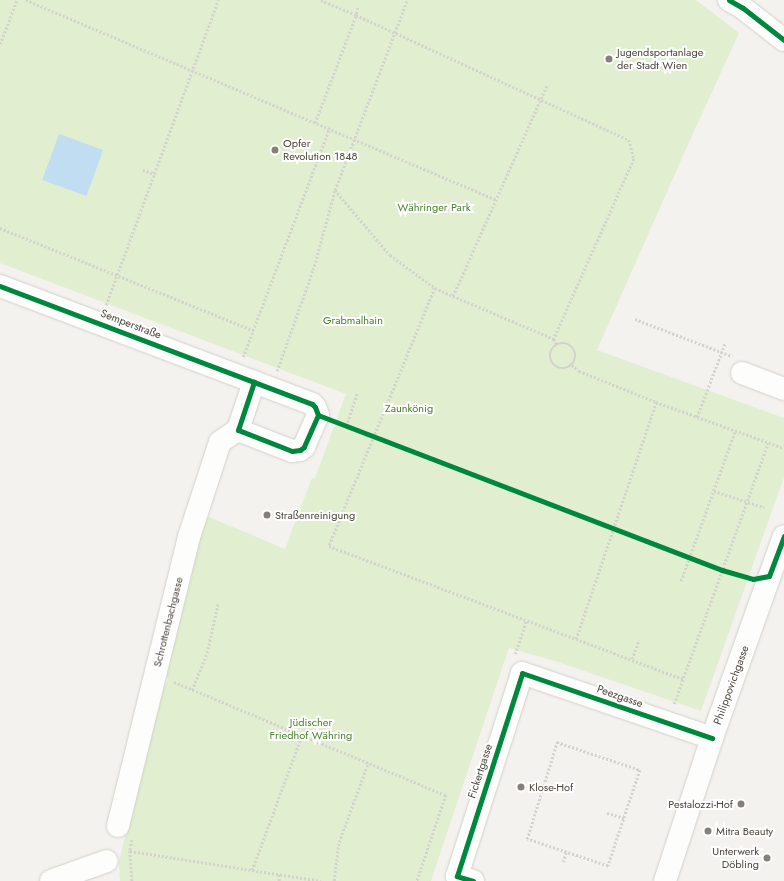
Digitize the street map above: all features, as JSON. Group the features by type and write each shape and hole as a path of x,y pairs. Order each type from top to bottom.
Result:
{"street":[{"path":"737,3 784,40"},
{"name":"Semperstraße","path":"0,286 100,322 315,407 318,415 304,447 296,452 238,430"},
{"path":"739,365 784,390"},
{"path":"238,430 253,382"},
{"name":"Schrottenbachgasse","path":"126,831 189,536 220,442 238,430"},
{"name":"Philippovichgasse","path":"665,881 712,738 777,579 784,536"},
{"name":"Peezgasse","path":"522,673 712,738"},
{"name":"Fickertgasse","path":"465,878 522,673"},
{"path":"51,881 107,861"}],"path":[{"path":"0,44 17,0"},
{"path":"26,0 497,200"},
{"path":"100,322 218,0"},
{"path":"319,0 395,32 629,140 634,159 554,339 556,345 550,355 552,363 563,369 572,365 576,355 572,347 565,344 556,345"},
{"path":"253,382 313,270 335,190 407,0"},
{"path":"315,123 358,8"},
{"path":"453,296 547,85"},
{"path":"253,382 253,330 329,129"},
{"path":"143,170 155,174"},
{"path":"335,190 390,255 435,288 554,339"},
{"path":"0,228 253,330"},
{"path":"435,288 329,546 683,679"},
{"path":"635,319 722,353 739,365"},
{"path":"697,417 726,343"},
{"path":"572,365 579,371 656,402 784,448"},
{"path":"346,426 358,392"},
{"path":"576,639 656,402"},
{"path":"681,581 735,431"},
{"path":"667,723 768,443"},
{"path":"714,491 763,507 764,506"},
{"path":"192,690 206,653 218,603"},
{"path":"522,673 514,656 527,620"},
{"path":"632,659 639,640"},
{"path":"168,680 446,794 417,881"},
{"path":"252,870 302,735"},
{"path":"557,742 640,770 608,866 566,852 527,839 557,742"},
{"path":"334,881 339,842 368,762"},
{"path":"607,813 624,818"},
{"path":"126,831 130,851 132,881"},
{"path":"130,851 321,881"},
{"path":"563,862 566,852"},
{"path":"279,874 279,881"}],"green space":[{"name":"Währinger Park","path":"0,0 696,0 739,33 597,350 784,418 784,477 701,711 555,661 509,648 431,881 120,881 119,862 161,687 165,686 168,680 166,670 204,515 285,549 312,478 315,478 346,394 0,263"}],"water":[{"path":"59,134 103,150 86,196 42,180"}],"cycle path":[{"path":"729,0 743,8 784,40"},
{"path":"0,286 312,404 318,415 304,447 300,450 292,451 238,430 254,382"},
{"path":"318,415 722,570 753,579 769,576 784,536"},
{"path":"473,881 457,876 522,673 712,738"}],"place":[{"name":"Jugendsportanlage der Stadt Wien","path":"609,59"},
{"name":"Opfer Revolution 1848","path":"275,150"},
{"name":"Straßenreinigung","path":"267,515"},
{"name":"Klose-Hof","path":"521,787"},
{"name":"Pestalozzi-Hof","path":"741,804"},
{"name":"Mitra Beauty","path":"708,831"},
{"name":"Unterwerk Döbling","path":"767,858"}],"park label":[{"name":"Grabmalhain","path":"353,320"},
{"name":"Zaunkönig","path":"409,408"},
{"name":"Jüdischer Friedhof Währing","path":"311,729"}]}
